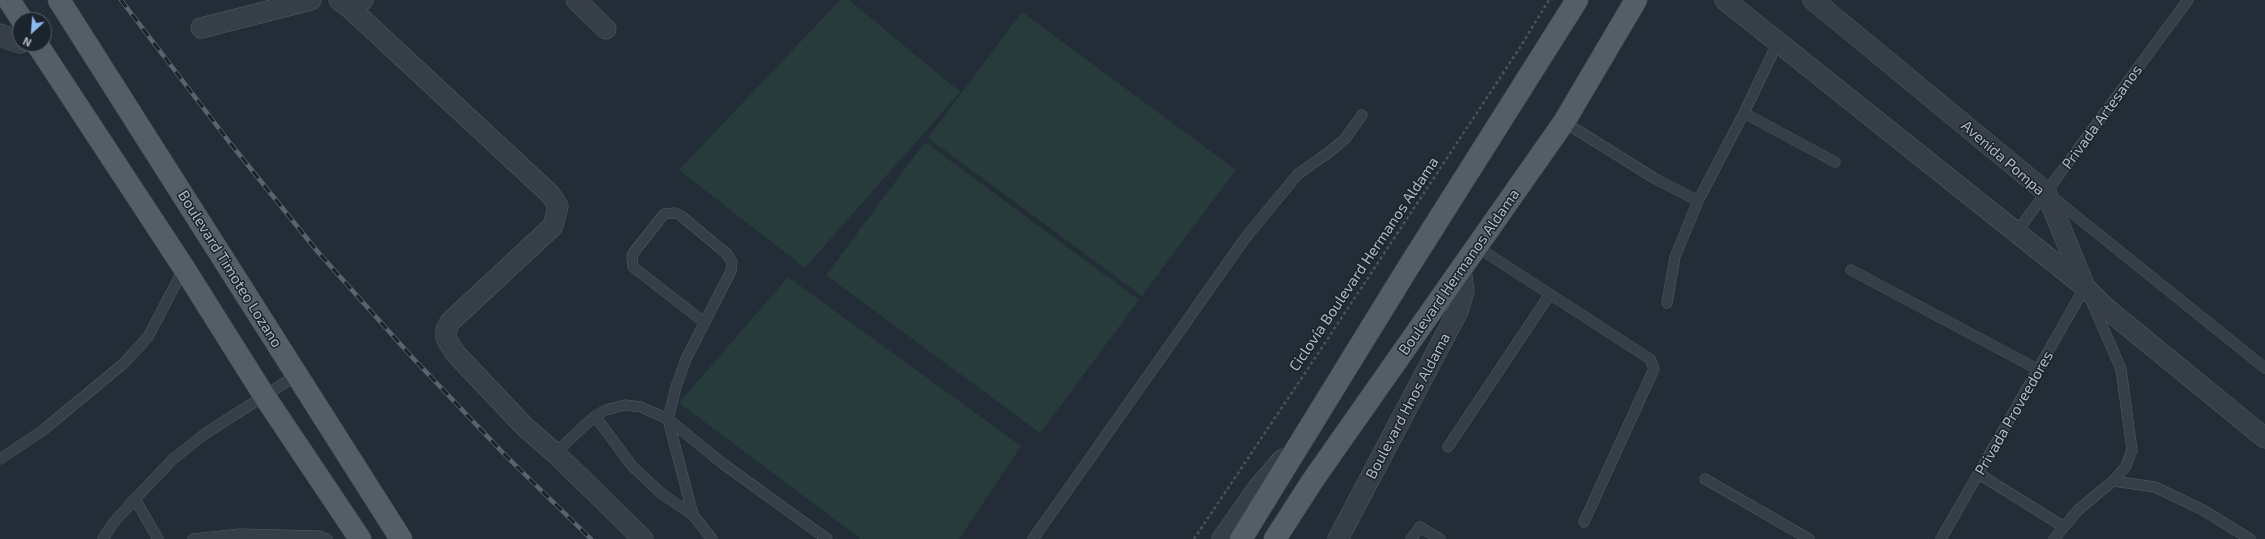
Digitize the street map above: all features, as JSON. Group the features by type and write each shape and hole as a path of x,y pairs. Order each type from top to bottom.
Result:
{"main road":[{"path":"9,0 17,12"},
{"name":"Boulevard Timoteo Lozano","path":"59,0 401,539"},
{"path":"1241,539 1306,432 1577,0"},
{"name":"Boulevard Hermanos Aldama","path":"1275,539 1313,480 1564,122 1636,0"},
{"path":"35,52 184,268 265,397 360,539"}],"street":[{"path":"201,28 312,0"},
{"path":"576,0 606,29"},
{"path":"1725,0 2085,287"},
{"name":"Avenida Pompa","path":"1813,0 2046,192 2085,287 2106,309 2265,438"},
{"path":"351,3 550,194 558,206 553,226 450,322 446,330 446,338 455,353 519,421 555,453 643,539"},
{"path":"0,36 12,40"},
{"name":"Boulevard Hnos Aldama","path":"1338,539 1458,312 1464,291 1461,270"},
{"path":"1222,539 1256,489 1306,432"}],"lane":[{"name":"Privada Artesanos","path":"2016,233 2188,0"},
{"path":"1667,303 1675,257 1698,201 1744,113 1778,42"},
{"path":"1744,113 1835,162"},
{"path":"1033,539 1246,237 1298,174 1345,139 1362,115"},
{"path":"1564,122 1654,178 1698,201"},
{"path":"2046,192 2265,368"},
{"path":"693,514 668,419 676,387 686,359 731,271 732,262 728,254 680,215 675,212 664,214 634,252 632,256 633,267 704,322"},
{"path":"1477,247 1650,360 1654,369 1584,522"},
{"path":"0,459 42,431 123,364 148,337 184,268"},
{"path":"1851,270 2039,370"},
{"path":"2054,539 2078,510 2113,481 2126,466 2132,450 2121,369 2085,287"},
{"name":"Privada Proveedores","path":"1942,539 2085,287"},
{"path":"1448,447 1550,294"},
{"path":"102,539 113,523 173,459 206,433 265,397 297,375"},
{"path":"555,453 596,416 606,410 625,405 642,407 668,419 722,463 827,539"},
{"path":"596,416 632,466 662,494 693,514 712,539"},
{"path":"1979,474 2064,527"},
{"path":"1705,479 1809,539"},
{"path":"2113,481 2154,488 2204,510 2250,539"},
{"path":"135,499 158,539"},
{"path":"1412,539 1420,527 1440,539"},
{"path":"193,539 242,536 320,536 327,539"}],"path":[{"name":"Ciclovía Boulevard Hermanos Aldama","path":"1194,539 1350,306 1549,0"}],"green space":[{"path":"840,0 849,0 960,92 805,268 679,170"},
{"path":"1022,12 1236,170 1142,296 928,138"},
{"path":"925,142 1139,300 1040,433 826,275"},
{"path":"788,277 1021,446 959,539 861,539 679,403"}],"railway":[{"path":"121,0 230,143 317,251 411,356 506,456 591,539"}]}
